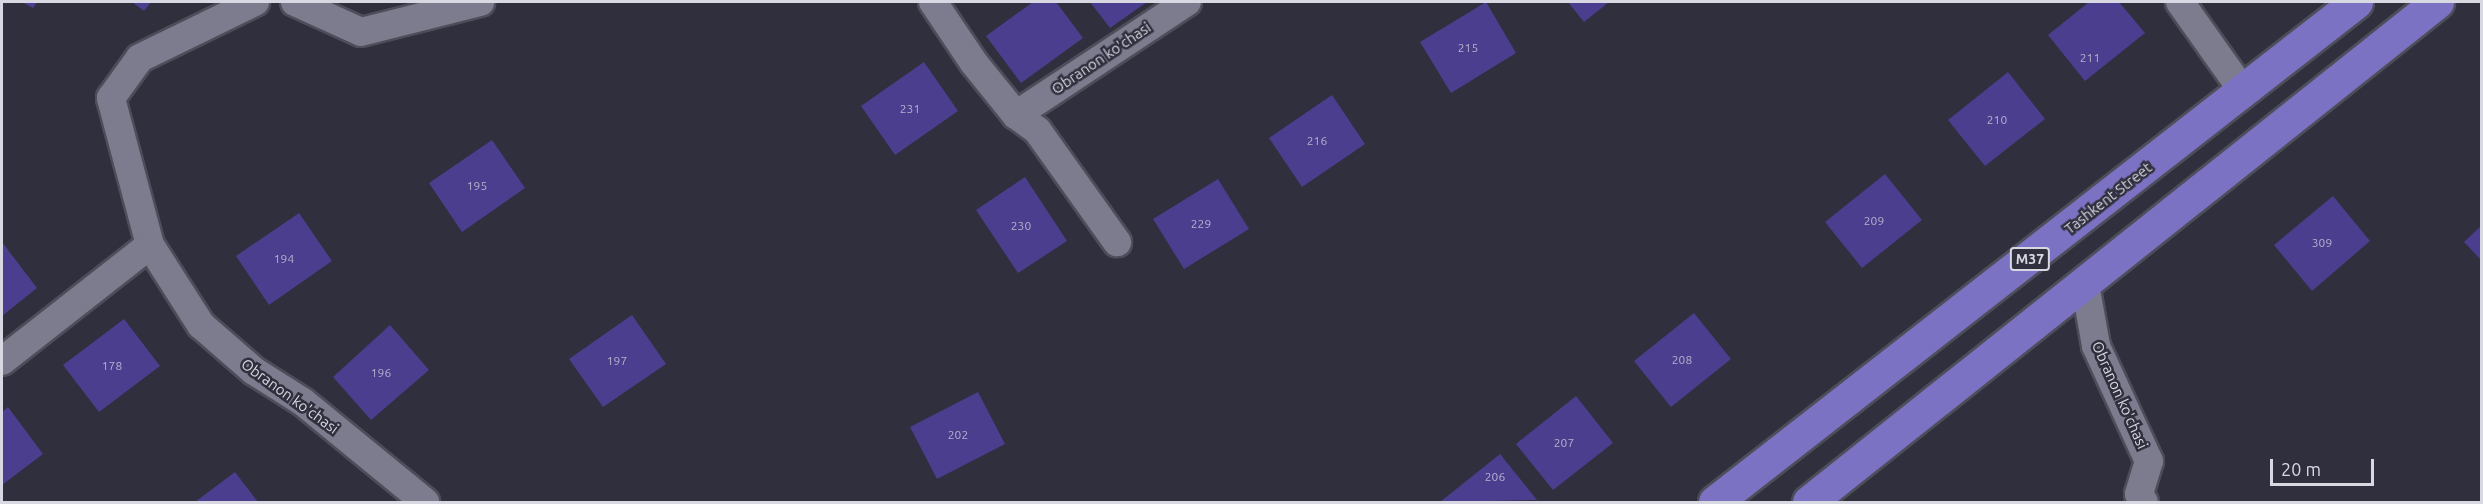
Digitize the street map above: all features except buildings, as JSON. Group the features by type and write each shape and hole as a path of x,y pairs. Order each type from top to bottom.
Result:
{"highway":[{"name":"Tashkent Street","path":"1715,502 2356,2"},
{"path":"1809,502 2437,2"}],"street":[{"name":"Obranon ko'chasi","path":"255,2 140,58 111,98 150,245 201,325 254,371 303,402 425,502"},
{"path":"295,2 361,32 480,2"},
{"path":"933,2 974,63 1016,115 1037,130 1117,242"},
{"name":"Obranon ko'chasi","path":"1016,115 1186,2"},
{"path":"2180,2 2243,92"},
{"path":"2,361 150,245"},
{"name":"Obranon ko'chasi","path":"2085,284 2096,346 2149,461 2139,494 2144,502"}]}
